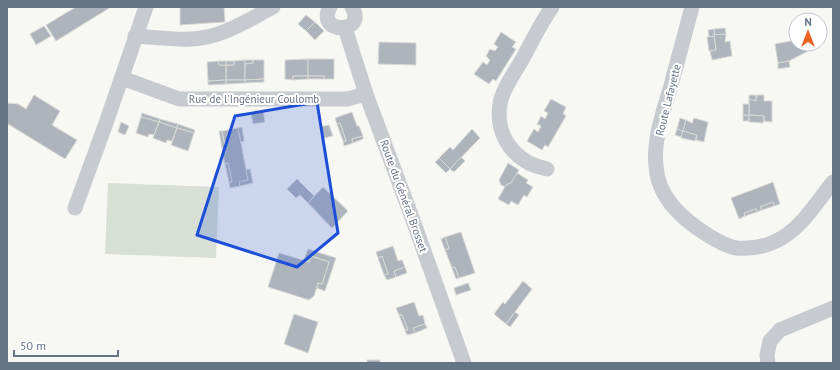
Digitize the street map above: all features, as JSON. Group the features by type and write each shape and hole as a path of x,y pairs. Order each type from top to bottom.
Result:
{"street":[{"path":"75,208 146,7"},
{"path":"135,36 185,39 197,38 229,30 273,7"},
{"path":"328,7 329,22 336,28 345,28 349,26 354,19 355,14 352,7"},
{"path":"547,169 530,164 519,157 505,142 501,132 500,104 504,92 552,7"},
{"name":"Route Lafayette","path":"692,7 658,132 656,166 664,194 672,206 693,226 715,240 735,248 762,246 775,242 795,228 833,182"},
{"name":"Route du Général Brosset","path":"345,28 366,94 464,363"},
{"name":"Rue de l'Ingénieur Coulomb","path":"122,78 179,100 347,99 366,94"},
{"path":"768,363 770,341 780,330 833,308"}],"highlighted area":[{"path":"317,102 338,233 297,267 197,235 235,116"}],"shaded area":[{"path":"108,183 219,187 216,258 105,254"}],"building":[{"path":"76,7 111,7 56,41 46,25"},
{"path":"180,7 224,7 225,22 180,25"},
{"path":"306,15 315,22 306,31 298,24"},
{"path":"315,22 324,31 315,40 306,31"},
{"path":"44,26 51,36 36,45 30,34"},
{"path":"725,28 726,34 714,35 714,29"},
{"path":"714,29 714,35 726,34 725,42 730,41 732,56 712,60 710,51 716,50 714,36 709,37 708,30"},
{"path":"501,32 516,42 512,47 516,49 496,81 493,79 489,84 474,74 483,62 487,65 490,60 486,56 490,49 495,51 498,47 494,44"},
{"path":"714,36 716,50 709,51 707,37"},
{"path":"379,42 416,43 416,65 378,64"},
{"path":"788,42 788,52 806,52 789,61 778,63 775,44"},
{"path":"308,59 308,76 293,76 293,80 285,79 285,60"},
{"path":"308,59 334,59 334,79 324,79 324,76 308,76"},
{"path":"245,60 253,60 253,63 245,64"},
{"path":"245,60 245,80 226,80 226,65 234,65 234,61"},
{"path":"253,60 264,60 264,79 245,80 245,64 253,63"},
{"path":"218,61 219,65 226,65 226,80 208,81 207,62"},
{"path":"218,61 226,61 226,65 219,65"},
{"path":"226,61 234,61 234,65 226,65"},
{"path":"789,61 790,67 778,69 778,63"},
{"path":"293,76 308,76 308,79 293,80"},
{"path":"308,76 324,76 324,79 308,79"},
{"path":"264,79 264,82 245,83 245,80"},
{"path":"226,80 245,80 245,83 226,84"},
{"path":"226,80 226,84 208,85 208,81"},
{"path":"34,95 60,111 52,125 77,140 65,159 8,124 7,125 7,103 18,104 26,109"},
{"path":"749,95 756,95 756,101 749,99"},
{"path":"757,95 764,95 764,101 772,101 772,122 764,121 764,116 749,115 749,99 756,101"},
{"path":"551,99 566,107 563,114 566,116 548,147 545,145 542,150 527,141 534,129 538,132 541,126 537,124 541,116 545,119 548,113 544,111"},
{"path":"743,104 749,104 749,115 743,115"},
{"path":"263,111 265,122 253,124 251,113"},
{"path":"352,112 357,126 359,126 363,136 352,139 353,143 344,146 343,141 346,141 340,123 337,124 335,118"},
{"path":"142,113 160,119 159,122 141,117"},
{"path":"743,115 749,115 749,121 743,121"},
{"path":"749,115 764,116 763,123 749,122"},
{"path":"141,117 159,122 154,135 149,134 148,137 136,133"},
{"path":"680,118 686,120 683,131 677,129"},
{"path":"694,118 708,122 704,142 696,140 697,135 683,131 686,120 692,123"},
{"path":"160,119 178,124 177,128 159,122"},
{"path":"121,122 129,126 125,135 118,132"},
{"path":"159,122 177,128 172,141 167,140 166,143 153,138"},
{"path":"340,123 346,141 343,141 337,124"},
{"path":"178,124 195,130 194,133 177,128"},
{"path":"329,125 333,136 324,138 320,127"},
{"path":"242,127 244,141 241,142 238,128"},
{"path":"177,128 194,133 188,151 171,145"},
{"path":"238,128 248,180 239,182 240,186 230,188 229,182 232,182 228,163 225,164 223,153 226,152 222,131"},
{"path":"472,129 480,138 450,169 439,158 450,147 453,150"},
{"path":"677,129 683,131 682,137 675,135"},
{"path":"219,131 222,131 226,152 223,153"},
{"path":"683,131 697,135 695,141 681,138"},
{"path":"363,136 363,139 353,143 352,139"},
{"path":"461,157 465,161 454,172 450,169"},
{"path":"439,158 450,169 446,173 435,162"},
{"path":"228,163 232,182 229,182 225,164"},
{"path":"508,163 519,170 511,183 505,187 501,185 499,180"},
{"path":"250,169 253,183 240,186 239,182 248,180 246,170"},
{"path":"517,173 528,180 526,183 533,187 527,197 524,195 518,205 511,201 509,205 498,199 506,185 511,183"},
{"path":"297,179 314,196 308,203 300,195 296,198 287,189"},
{"path":"773,182 780,204 774,206 773,202 760,207 762,210 757,212 756,209 744,213 745,216 739,219 731,198"},
{"path":"323,187 348,211 332,228 308,203"},
{"path":"773,202 774,206 762,210 760,207"},
{"path":"756,209 757,212 745,216 744,213"},
{"path":"461,232 475,273 459,278 455,267 452,268 445,250 449,248 445,237"},
{"path":"445,237 449,248 445,250 441,239"},
{"path":"393,246 398,261 402,260 405,267 394,271 396,277 387,280 384,275 388,274 382,256 378,258 376,252"},
{"path":"308,249 336,258 325,291 317,288 318,283 322,284 329,262 311,256 309,262 304,260"},
{"path":"279,253 309,262 311,256 329,262 322,284 318,283 314,296 309,300 268,287"},
{"path":"382,256 388,274 384,275 378,258"},
{"path":"405,267 407,273 396,277 394,271"},
{"path":"455,267 459,278 456,279 452,268"},
{"path":"523,281 532,289 506,324 494,314 503,302 505,304"},
{"path":"468,283 471,290 456,295 454,288"},
{"path":"414,302 419,316 423,315 425,324 413,328 415,333 407,335 405,330 408,330 402,315 399,315 396,308"},
{"path":"515,312 519,315 510,327 506,324"},
{"path":"294,314 318,322 308,353 284,344"},
{"path":"399,315 402,315 408,330 405,330"},
{"path":"425,324 427,328 415,333 413,328"},
{"path":"367,360 380,360 380,363 367,363"}]}
